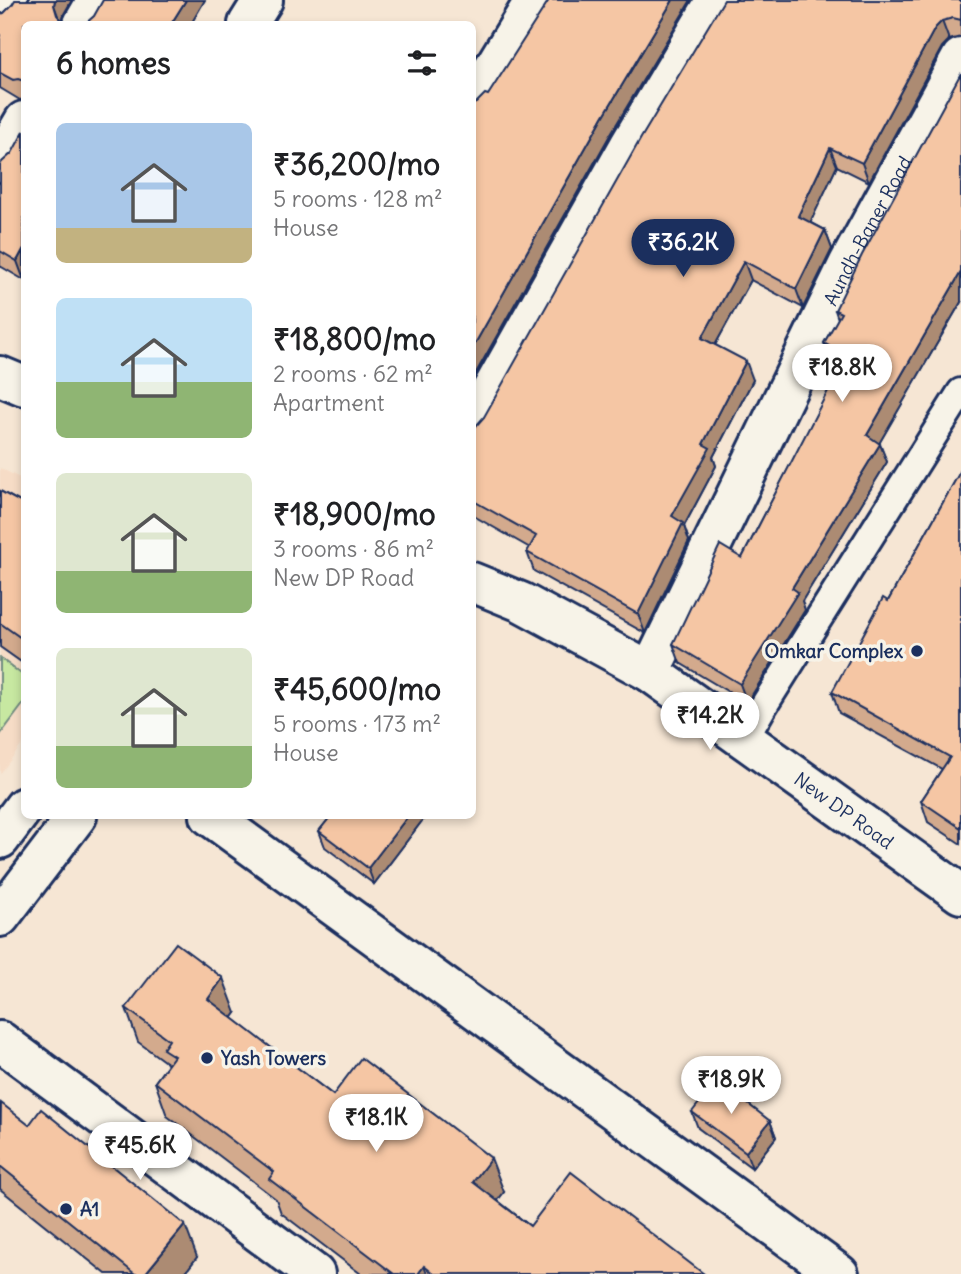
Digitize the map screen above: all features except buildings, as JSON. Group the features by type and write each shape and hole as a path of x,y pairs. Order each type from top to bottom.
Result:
{"street":[{"path":"0,14 8,0"},
{"path":"85,21 97,0"},
{"path":"250,21 263,0"},
{"path":"476,96 535,0"},
{"path":"476,418 629,146 716,0"},
{"name":"Aundh-Baner Road","path":"650,672 849,263 961,58"},
{"path":"0,162 21,126"},
{"path":"0,376 21,385"},
{"name":"New DP Road","path":"476,584 521,602 650,672 961,894"},
{"path":"0,839 21,811"},
{"path":"0,917 76,819"},
{"path":"214,819 839,1274"},
{"path":"0,1041 315,1274"}],"lane":[{"path":"744,740 961,392"}],"shaded area":[{"path":"0,468 21,478 21,746 0,774"}],"green space":[{"path":"0,658 21,674 21,707 0,735"}],"place":[{"name":"Omkar Complex","path":"917,651"},
{"name":"Yash Towers","path":"207,1058"},
{"name":"A1","path":"66,1209"}]}
